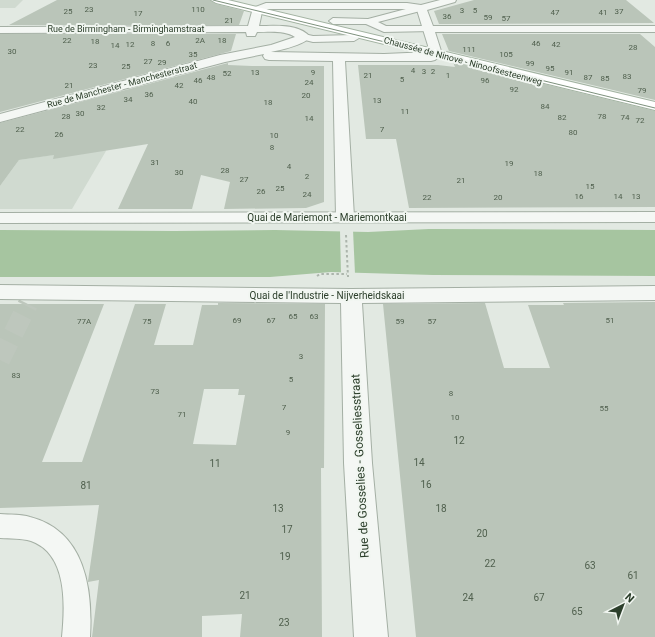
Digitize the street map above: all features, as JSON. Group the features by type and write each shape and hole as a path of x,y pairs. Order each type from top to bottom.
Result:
{"main road":[{"path":"216,0 257,10"},
{"name":"Chaussée de Ninove - Ninoofsesteenweg","path":"257,10 380,39 655,111"},
{"name":"Chaussée de Ninove - Ninoofsesteenweg","path":"435,54 655,106"}],"street":[{"path":"368,22 444,1"},
{"path":"245,55 257,10 266,6 407,6 421,8"},
{"path":"245,55 339,58 431,57 435,54 429,29 421,8"},
{"path":"333,21 368,22 378,24 384,29 655,29"},
{"name":"Rue de Birmingham - Birminghamstraat","path":"0,30 287,29 304,37"},
{"path":"245,55 294,42 304,37 313,39 354,38"},
{"name":"Rue de Manchester - Manchesterstraat","path":"0,118 224,58 245,55"},
{"path":"339,58 346,223"},
{"name":"Quai de Mariemont - Mariemontkaai","path":"0,218 346,223 655,217"},
{"name":"Quai de l'Industrie - Nijverheidskaai","path":"0,292 349,285 655,293"},
{"name":"Rue de Gosselies - Gosseliesstraat","path":"349,285 358,463 371,637"},
{"path":"0,526 31,529 43,534 62,552 71,568 74,583 78,618 76,637"}],"path":[{"path":"320,274 349,285 346,223"}],"shaded area":[{"path":"0,0 23,0 15,8 0,8"},
{"path":"105,147 106,151 72,209 0,209 0,186 19,160"},
{"path":"429,229 655,230 655,276 433,275 331,272 270,277 0,277 0,230 275,230 368,232"}],"pier":[{"path":"340,230 353,230 355,274 341,274"}],"building":[{"path":"57,0 210,0 216,4 244,11 239,25 9,25"},
{"path":"474,0 626,0 654,23 439,24 434,11"},
{"path":"0,34 236,34 231,51 0,112"},
{"path":"442,34 640,34 655,47 655,100 449,51"},
{"path":"453,62 655,111 655,207 409,208 396,139 366,139 358,65 438,65 455,67"},
{"path":"228,63 228,65 252,66 324,66 324,202 306,208 224,209 230,182 201,175 192,209 118,209 148,144 53,159 54,155 19,160 0,186 0,123"},
{"path":"655,302 655,637 416,637 383,304 485,303 504,368 550,368 528,305"},
{"path":"218,303 325,304 324,468 321,468 322,637 240,637 242,614 202,616 202,637 92,637 99,580 88,581 99,505 0,508 0,304 104,304 42,462 82,462 135,304 166,304 154,345 193,345 202,305 218,305","holes":["204,389 239,389 238,395 245,395 236,445 193,444"]}],"tunnel":[{"path":"0,360 28,304"}],"tram line":[{"path":"213,0 655,108"}]}
